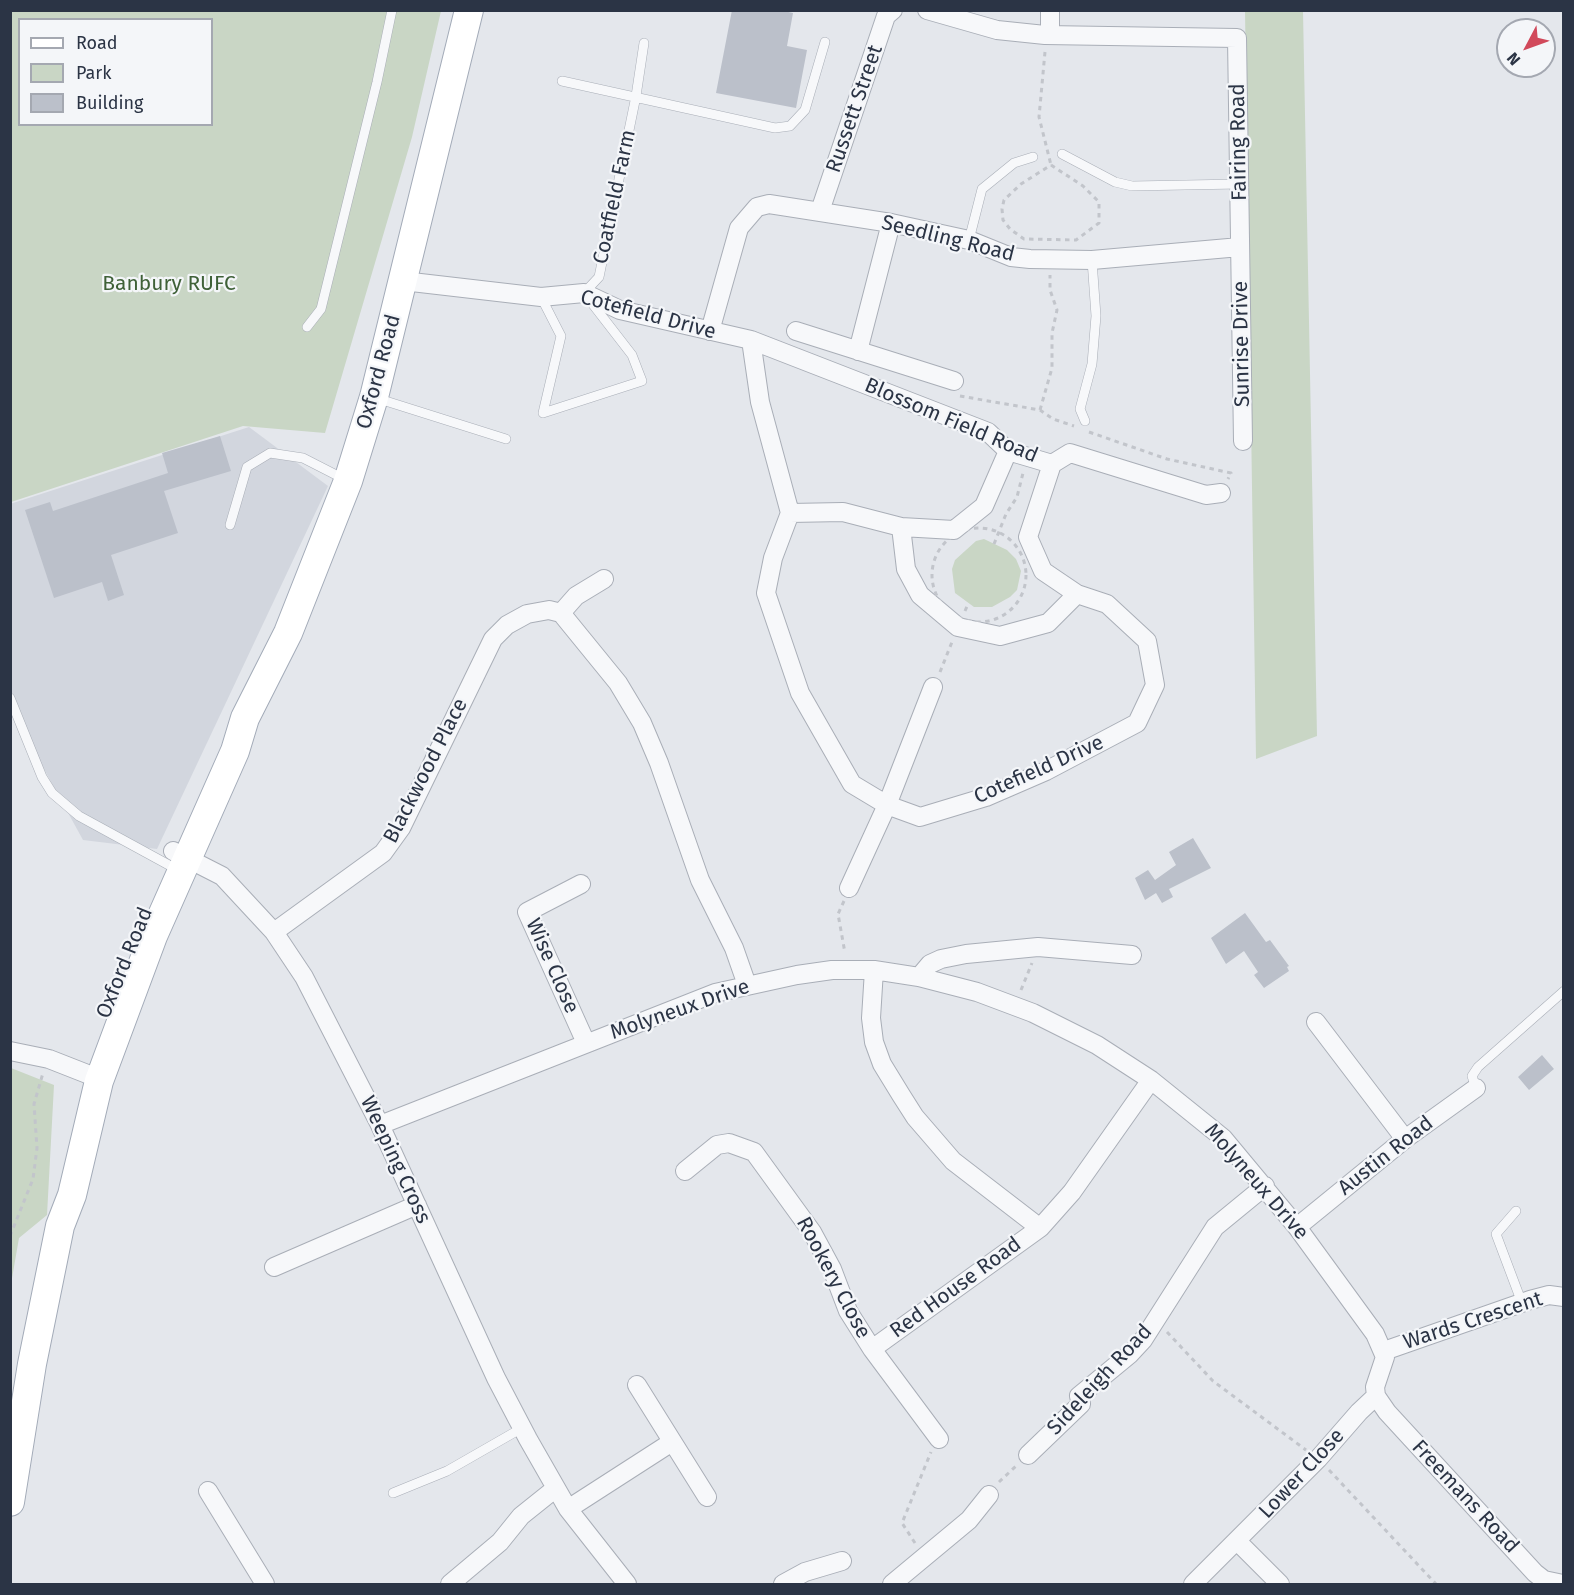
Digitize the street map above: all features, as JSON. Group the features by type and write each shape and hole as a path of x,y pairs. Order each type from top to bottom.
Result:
{"main road":[{"name":"Oxford Road","path":"10,1502 32,1364 60,1226 56,1183 91,1075 153,936 178,862 224,744 245,718 288,633 348,481 374,397 470,10"}],"street":[{"name":"Russett Street","path":"820,210 886,16 893,10"},
{"path":"927,10 997,30 1047,35 1050,10"},
{"name":"Fairing Road","path":"1047,35 1237,38 1240,247"},
{"name":"Seedling Road","path":"710,332 734,240 747,216 757,207 769,204 820,210 891,223 969,240 1011,256 1049,250 1092,260 1240,247"},
{"path":"858,351 891,223"},
{"name":"Sunrise Drive","path":"1240,247 1244,441"},
{"name":"Cotefield Drive","path":"403,280 541,297 584,293 620,310 751,340"},
{"path":"796,331 954,381"},
{"path":"751,340 760,402 790,513 843,512 901,527 954,530 984,506 1008,451"},
{"name":"Blossom Field Road","path":"751,340 988,432 1008,451 1052,464 1070,453 1206,495 1221,493"},
{"name":"Cotefield Drive","path":"790,513 773,558 766,593 800,693 852,784 887,805 920,817 986,797 1046,771 1137,723 1155,684 1147,640 1107,604 1077,594 1043,572 1028,537 1052,464"},
{"path":"901,527 906,569 920,595 960,624 1000,636 1047,623 1077,594"},
{"path":"604,579 576,596 561,613 618,683 642,723 659,763 699,880 734,948 747,986"},
{"name":"Blackwood Place","path":"274,932 383,853 401,828 493,639 507,625 526,614 549,610 561,613"},
{"path":"849,888 887,805 933,687"},
{"name":"Weeping Cross","path":"178,862 222,876 274,932 304,976 380,1125 496,1378 522,1428 567,1509 627,1584"},
{"name":"Wise Close","path":"581,884 526,912 586,1043"},
{"path":"919,977 930,964 940,959 1038,947 1132,955"},
{"name":"Molyneux Drive","path":"380,1125 715,993 797,975 848,970 874,970 919,977 977,992 1014,1006 1097,1045 1151,1080 1223,1138 1265,1186 1375,1334 1384,1351"},
{"name":"Red House Road","path":"874,970 871,1018 874,1042 882,1064 915,1117 953,1161 1040,1228"},
{"path":"1316,1022 1405,1139"},
{"path":"10,1051 49,1059 91,1075"},
{"name":"Red House Road","path":"872,1349 1040,1228 1072,1192 1151,1080"},
{"name":"Austin Road","path":"1297,1227 1405,1139 1476,1088"},
{"name":"Rookery Close","path":"685,1171 717,1145 729,1143 754,1152 812,1232 832,1269 848,1311 872,1349 939,1440"},
{"name":"Sideleigh Road","path":"1028,1455 1081,1404 1079,1396 1130,1354 1156,1319 1215,1227 1265,1186"},
{"path":"274,1267 417,1205"},
{"name":"Wards Crescent","path":"1384,1351 1522,1303 1549,1295 1563,1296"},
{"path":"1376,1396 1375,1387 1385,1364 1384,1351"},
{"path":"637,1385 707,1497"},
{"name":"Lower Close","path":"1193,1584 1238,1542 1376,1396"},
{"name":"Freemans Road","path":"1376,1396 1387,1412 1535,1573 1544,1580 1563,1584"},
{"path":"567,1509 672,1442"},
{"path":"450,1584 500,1542 521,1516 556,1488"},
{"path":"208,1491 265,1584"},
{"path":"892,1584 969,1520 989,1496"},
{"path":"1238,1542 1280,1584"},
{"path":"783,1584 805,1572 842,1561"}],"lane":[{"path":"308,327 321,309 378,82 392,10"},
{"path":"562,81 775,128 790,126 805,110 825,42"},
{"name":"Coatfield Farm","path":"584,293 599,277 636,96 644,43"},
{"path":"1062,154 1115,182 1132,186 1239,184"},
{"path":"969,240 982,189 1014,163 1033,157"},
{"path":"1083,426 1080,408 1092,364 1096,316 1092,260"},
{"path":"541,297 561,336 543,413 642,381 632,355 584,293"},
{"path":"374,397 506,439"},
{"path":"230,525 247,467 270,453 303,458 348,481"},
{"path":"10,698 42,777 52,794 79,816 178,862"},
{"path":"1476,1088 1473,1076 1478,1066 1563,991"},
{"path":"1516,1210 1496,1234 1522,1303"},
{"path":"393,1493 447,1471 522,1428"}],"path":[{"path":"1046,153 1039,117 1039,102 1046,69 1047,35"},
{"path":"1052,165 1083,186 1099,202 1101,212 1098,223 1076,240 1049,250 1024,239 1010,229 1003,220 1002,209 1004,200 1021,184 1052,165"},
{"path":"1040,410 1052,368 1051,339 1057,310 1050,290 1049,250"},
{"path":"954,381 951,394 1001,405 1040,410 1053,419 1083,426 1167,459 1231,472 1221,493"},
{"path":"994,544 1006,514 1017,498 1028,456"},
{"path":"977,528 998,532 1014,544 1023,557 1027,572 1022,597 1012,609 999,618 960,624 942,603 934,587 932,579 936,555 952,536 964,531 977,528"},
{"path":"933,687 968,604"},
{"path":"848,970 838,914 849,888"},
{"path":"1014,1006 1038,947"},
{"path":"10,1236 33,1179 37,1148 34,1104 49,1059"},
{"path":"1156,1319 1213,1381 1318,1459 1436,1584"},
{"path":"925,1557 902,1523 927,1458 939,1440"},
{"path":"989,1496 1028,1455"}],"shaded area":[{"path":"249,427 328,486 157,849 83,840 11,709 10,504"}],"green space":[{"name":"Banbury RUFC","path":"10,11 441,11 412,137 325,433 243,426 11,502"},
{"path":"1245,11 1303,11 1317,736 1256,759"},
{"path":"984,539 1007,550 1016,559 1021,571 1017,590 1010,597 992,607 974,607 955,593 952,569 955,560 976,541"},
{"path":"11,1068 54,1085 47,1215 19,1238 11,1284"}],"building":[{"path":"732,10 779,10 793,13 787,46 807,50 796,108 716,93"},
{"path":"220,436 231,471 164,491 178,533 111,555 124,595 108,601 102,582 54,598 25,510 50,502 53,511 168,473 162,453"},
{"path":"1193,838 1211,868 1169,889 1173,897 1162,903 1156,893 1145,900 1135,878 1148,870 1155,880 1176,865 1169,852"},
{"path":"1245,913 1266,942 1270,940 1289,966 1287,967 1289,971 1264,988 1254,975 1258,972 1244,951 1226,964 1211,938"},
{"path":"1542,1055 1554,1069 1529,1090 1518,1077"}]}
